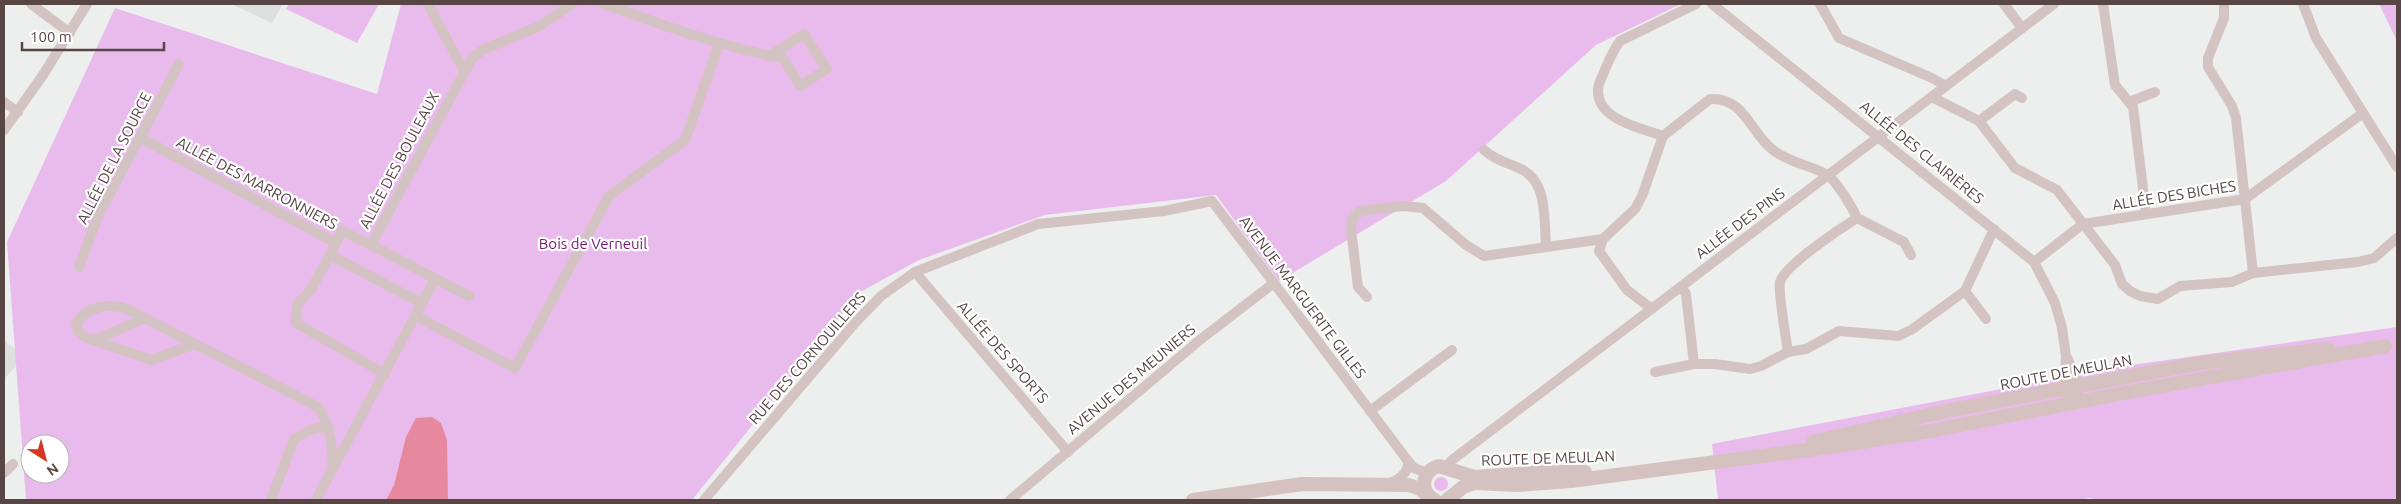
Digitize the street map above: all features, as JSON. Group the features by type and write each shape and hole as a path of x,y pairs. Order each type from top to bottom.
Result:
{"main road":[{"name":"ROUTE DE MEULAN","path":"1757,457 1902,420 2229,359 2391,345"},
{"name":"ROUTE DE MEULAN","path":"1451,496 1466,485 1474,483 1532,484 1645,472 1897,437 2391,345"},
{"path":"1406,485 1435,468 1449,469 1458,482 1451,496"},
{"name":"ROUTE DE MEULAN","path":"1449,469 1468,476 1480,477 1544,472 1645,472"},
{"path":"1427,474 1424,486 1433,499"},
{"path":"1193,500 1302,484 1406,485 1418,488 1433,499"},
{"path":"1240,500 1362,485"}],"street":[{"path":"31,4 70,33"},
{"path":"4,130 18,112 87,4"},
{"path":"428,4 464,71"},
{"name":"ALLÉE DES BOULEAUX","path":"469,296 371,246 472,58 484,49 540,26 572,4"},
{"path":"604,4 719,44 768,56 783,58 800,86 827,69 804,34 768,56"},
{"path":"1663,136 1619,120 1610,114 1602,107 1598,90 1613,50 1620,41 1696,4"},
{"name":"ALLÉE DES CLAIRIÈRES","path":"1712,4 2034,262 2055,303 2074,403"},
{"path":"1820,4 1839,38 1932,78 1946,86"},
{"path":"2004,4 2022,28"},
{"name":"ALLÉE DES PINS","path":"1449,469 1452,460 2054,4"},
{"path":"2103,4 2115,84 2133,106 2146,213"},
{"path":"2224,4 2224,18 2208,58 2208,67 2232,106 2236,118 2253,273"},
{"path":"2303,4 2316,38 2397,167"},
{"path":"416,316 515,368 609,196 685,140 719,44"},
{"name":"ALLÉE DE LA SOURCE","path":"79,267 98,216 179,64"},
{"path":"2129,102 2155,92"},
{"path":"1979,121 2016,94 2022,98"},
{"path":"1932,97 1979,121 2015,168 2056,190 2114,265 2122,284 2140,296 2158,299 2180,286 2232,282 2253,273 2358,262 2374,258 2397,238"},
{"path":"1652,309 1627,290 1615,276 1599,251 1603,239 1639,202 1663,136 1710,99 1720,98 1733,103 1740,109 1772,150 1828,175 1852,206 1857,218 1904,242 1912,256"},
{"path":"4,102 18,112"},
{"name":"ALLÉE DES BICHES","path":"2034,262 2083,224 2245,199 2363,113"},
{"name":"ALLÉE DES MARRONNIERS","path":"141,138 336,243 330,255 421,302"},
{"path":"1484,150 1495,160 1528,173 1536,181 1542,194 1546,246"},
{"name":"RUE DES CORNOUILLERS","path":"704,500 854,324 881,296 915,272 1038,224 1164,211 1212,201"},
{"name":"AVENUE MARGUERITE GILLES","path":"1212,201 1408,461 1417,469 1427,474"},
{"path":"1367,297 1358,287 1351,229 1352,219 1360,212 1403,206 1423,208 1466,245 1484,256 1603,239"},
{"path":"1788,352 1780,283 1785,272 1838,230 1857,218"},
{"path":"1655,372 1694,364 1716,364 1750,369 1762,366 1788,352 1806,349 1839,331 1898,336 1911,330 1965,290 1994,229"},
{"path":"336,243 342,231 371,246"},
{"path":"330,255 311,289 297,305 296,323 385,374"},
{"name":"ALLÉE DES SPORTS","path":"915,272 1068,452"},
{"path":"316,500 435,279"},
{"name":"AVENUE DES MEUNIERS","path":"1010,500 1201,339 1274,283"},
{"path":"1681,287 1686,294 1694,364"},
{"path":"1965,290 1986,319"},
{"path":"195,344 151,360 94,340 78,331 76,324 80,316 92,309 124,307 318,407 328,426 332,440 333,469"},
{"path":"94,340 146,318"},
{"path":"1370,411 1452,350"},
{"path":"271,500 294,439 310,430 328,426"},
{"path":"1390,484 1404,475 1408,468 1408,461"},
{"path":"4,473 13,464"}],"shaded area":[{"path":"231,4 283,4 272,23"},
{"path":"4,340 25,357 4,379"},
{"path":"432,417 441,423 447,440 448,500 386,500 394,485 406,437 416,418"}],"green space":[{"path":"289,4 379,4 357,43 286,9"},
{"name":"Bois de Verneuil","path":"401,4 1681,4 1596,45 1446,181 1279,281 1216,195 1045,215 919,260 860,292 692,500 448,500 448,490 400,463 394,485 386,500 26,500 25,484 70,484 70,434 21,434 7,242 115,8 377,94"},
{"path":"2379,4 2397,4 2397,41"},
{"path":"2397,327 2397,500 2099,500 2089,498 2081,500 1718,500 1712,444 2111,368"},
{"path":"1438,477 1444,477 1448,484 1444,491 1438,491 1434,487 1434,481"}]}
